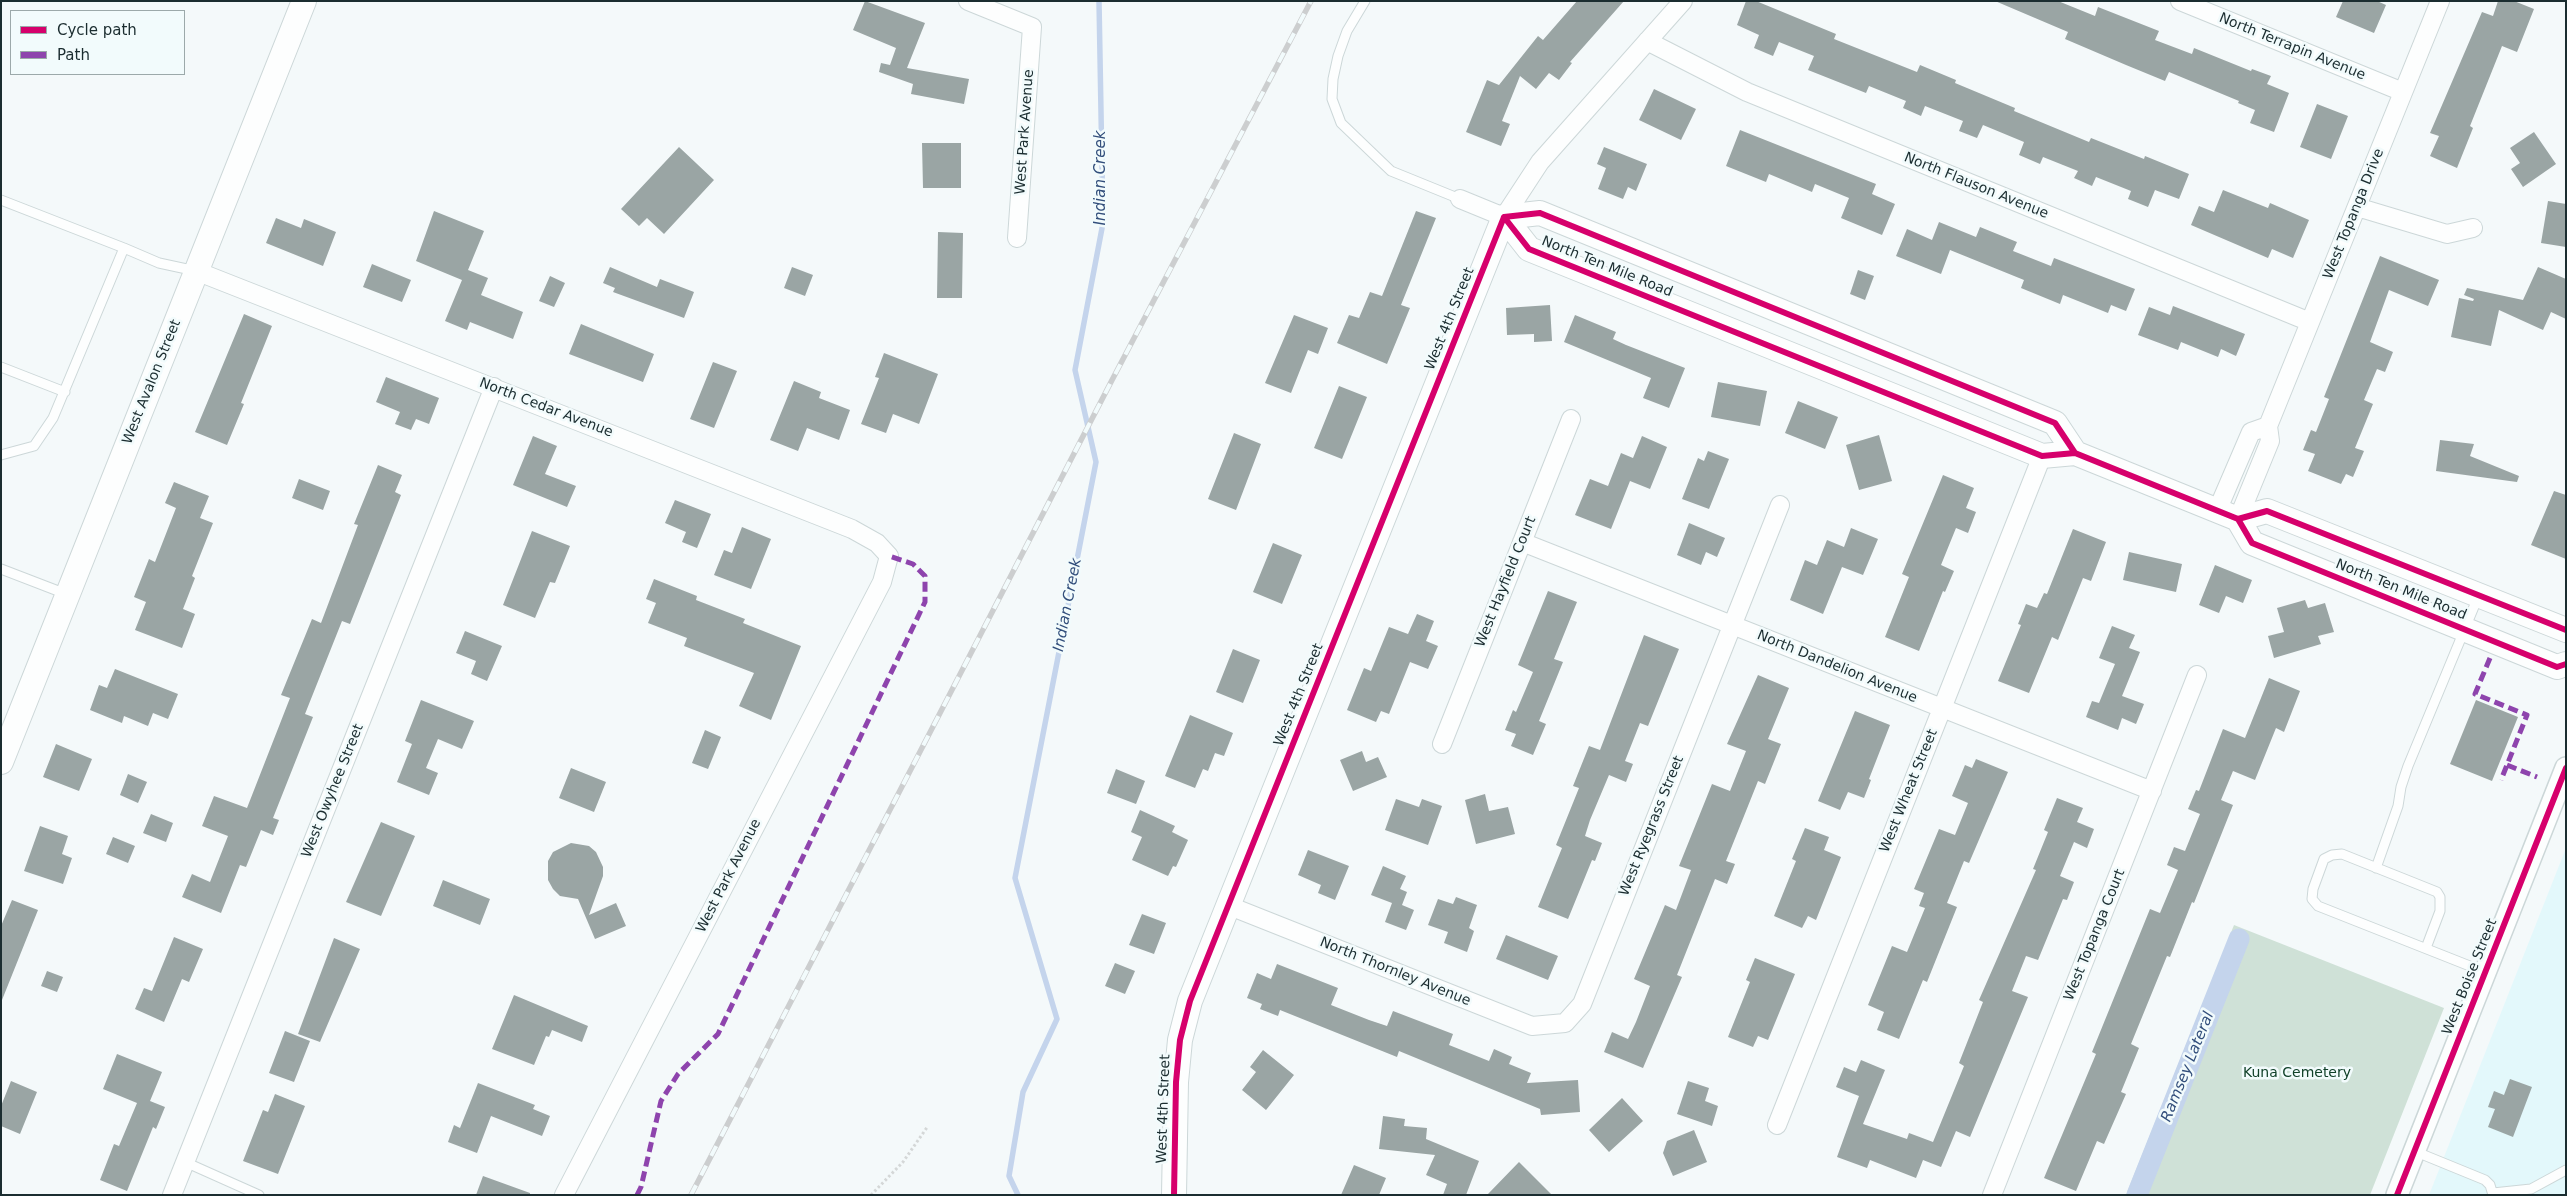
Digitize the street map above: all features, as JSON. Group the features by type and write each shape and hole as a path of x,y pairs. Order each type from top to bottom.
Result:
{"main road":[{"name":"West Avalon Street","path":"1,762 304,1"},
{"name":"North Ten Mile Road","path":"1504,217 1540,213 2037,416 2055,424 2075,453"},
{"name":"North Ten Mile Road","path":"1504,217 1529,249 2042,456 2075,453 2228,515 2252,543 2557,667 2566,664"},
{"name":"West 4th Street","path":"1174,1195 1176,1082 1180,1040 1190,1002 1504,217"},
{"name":"North Ten Mile Road","path":"2228,515 2267,511 2566,630"}],"street":[{"name":"West Park Avenue","path":"968,1 1032,27 1017,238"},
{"name":"West 4th Street","path":"1504,217 1540,162 1683,1"},
{"name":"North Terrapin Avenue","path":"2180,1 2403,92"},
{"name":"West Topanga Drive","path":"2228,515 2270,441 2268,426 2440,1"},
{"name":"North Flauson Avenue","path":"1647,41 1747,92 2310,322"},
{"name":"North Ten Mile Road","path":"1460,199 1504,217"},
{"path":"2357,207 2447,234 2473,228"},
{"name":"North Cedar Avenue","path":"196,271 852,528 877,543 889,556"},
{"name":"West Owyhee Street","path":"172,1195 494,388"},
{"name":"West Hayfield Court","path":"1442,744 1571,419"},
{"name":"West Wheat Street","path":"1777,1125 2042,456"},
{"name":"West Ryegrass Street","path":"1565,1023 1582,1004 1780,505"},
{"name":"North Dandelion Avenue","path":"1522,542 2152,791"},
{"name":"West Park Avenue","path":"564,1195 878,591 887,569 889,556"},
{"name":"West Topanga Court","path":"1992,1195 2197,676"},
{"name":"West Boise Street","path":"2397,1195 2566,768"},
{"name":"North Thornley Avenue","path":"1228,905 1532,1026 1565,1023"}],"lane":[{"path":"1365,1 1348,31 1338,56 1333,79 1332,99 1341,123 1391,171 1460,199"},
{"path":"1,200 159,263 196,271"},
{"path":"1,455 34,446 53,418 124,248"},
{"path":"1,368 65,392"},
{"path":"1,569 68,595"},
{"path":"2376,868 2398,806 2401,787 2408,766 2478,594"},
{"path":"2426,948 2440,911 2440,897 2436,892 2342,854 2332,855 2324,859 2313,889 2312,899 2318,906 2485,972"},
{"path":"2414,1151 2485,1180 2493,1194 2531,1190 2566,1170"},
{"path":"185,1162 259,1195"}],"path":[{"path":"871,1195 903,1162 928,1126"}],"shaded area":[{"path":"2566,848 2566,1195 2429,1195"}],"green space":[{"name":"Kuna Cemetery","path":"2234,925 2444,1008 2370,1195 2126,1195"}],"building":[{"path":"865,1 925,23 907,68 969,79 964,104 911,94 913,84 879,72 881,63 890,65 896,48 853,30"},
{"path":"1577,1 1624,1 1570,62 1572,63 1559,80 1549,73 1536,89 1520,76 1502,121 1510,124 1501,146 1466,132 1487,80 1499,85 1538,36 1543,40"},
{"path":"1746,1 1756,1 1836,34 1834,39 1917,72 1920,65 1956,80 1955,83 2015,108 2014,111 2089,142 2091,138 2144,159 2145,156 2189,174 2179,199 2155,190 2148,207 2128,199 2131,191 2096,177 2092,186 2074,178 2078,171 2043,157 2040,164 2019,155 2024,142 1983,125 1977,138 1959,131 1963,121 1925,106 1921,116 1903,108 1906,101 1869,86 1866,93 1808,70 1814,56 1779,42 1773,56 1754,48 1759,35 1737,25"},
{"path":"1995,1 2058,1 2095,16 2098,7 2159,31 2155,40 2192,54 2194,48 2251,71 2252,69 2271,76 2267,84 2289,93 2274,132 2250,123 2255,110 2238,103 2239,101 2169,72 2165,81 2065,39 2068,32"},
{"path":"2343,1 2377,1 2386,5 2374,33 2336,17"},
{"path":"2498,1 2514,1 2534,9 2517,52 2502,46 2470,126 2473,128 2457,168 2430,156 2439,136 2430,133 2482,12 2493,16"},
{"path":"1654,89 1696,109 1681,140 1639,120"},
{"path":"2317,104 2348,116 2331,159 2300,147"},
{"path":"1740,130 1876,184 1872,194 1895,204 1882,235 1841,218 1849,198 1815,184 1812,192 1769,174 1766,182 1726,166"},
{"path":"2534,132 2556,164 2523,187 2511,169 2520,163 2510,148"},
{"path":"922,143 961,143 961,188 923,188"},
{"path":"679,147 714,180 664,234 647,218 639,226 621,209"},
{"path":"1604,147 1647,164 1636,191 1628,187 1623,199 1598,189 1606,168 1597,164"},
{"path":"2223,190 2268,208 2270,203 2309,220 2293,258 2272,249 2268,258 2191,225 2199,206 2214,212"},
{"path":"2548,201 2566,204 2566,247 2541,243"},
{"path":"434,211 484,231 468,270 488,278 481,295 523,312 513,339 470,322 467,330 445,321 462,280 416,261"},
{"path":"1416,211 1436,218 1401,305 1410,308 1387,364 1337,343 1349,315 1359,318 1370,292 1382,296"},
{"path":"276,218 301,228 304,219 336,232 323,266 266,243"},
{"path":"1939,222 1976,237 1980,227 2017,242 2013,251 2051,266 2054,258 2135,289 2126,311 2111,305 2108,313 2063,295 2060,304 2021,288 2024,280 1950,250 1941,274 1896,256 1907,229 1932,240"},
{"path":"938,232 963,233 962,298 937,298"},
{"path":"2380,256 2439,280 2428,306 2389,290 2370,342 2393,352 2385,372 2377,369 2364,400 2373,404 2355,448 2364,451 2353,477 2346,474 2341,484 2308,471 2315,454 2303,450 2311,430 2316,432 2329,399 2324,397"},
{"path":"372,264 411,280 402,302 363,287"},
{"path":"610,267 657,287 660,279 694,292 684,318 613,292 615,288 603,283"},
{"path":"792,267 813,275 805,296 784,288"},
{"path":"2538,267 2566,279 2566,319 2551,312 2543,330 2499,310 2491,346 2451,337 2459,298 2473,301 2474,299 2464,295 2467,288 2523,300"},
{"path":"1858,270 1874,276 1865,300 1850,294"},
{"path":"550,276 565,283 554,307 539,301"},
{"path":"1550,305 1552,341 1534,342 1534,334 1507,335 1506,308"},
{"path":"2173,306 2245,334 2236,356 2221,349 2218,357 2181,342 2178,350 2138,335 2149,307 2170,315"},
{"path":"244,314 272,326 241,403 244,404 227,445 195,432"},
{"path":"1294,315 1328,328 1318,354 1308,350 1291,393 1265,383"},
{"path":"1575,315 1616,332 1613,339 1685,368 1669,408 1643,398 1651,378 1564,342"},
{"path":"581,324 654,354 643,382 569,354"},
{"path":"884,353 938,374 919,424 893,414 886,433 861,424 879,378 875,377"},
{"path":"713,362 737,371 714,428 690,419"},
{"path":"386,377 439,398 429,424 416,419 411,430 395,424 400,412 376,402"},
{"path":"794,381 821,392 819,398 850,410 839,440 807,428 798,451 770,440"},
{"path":"1718,382 1767,391 1760,426 1711,417"},
{"path":"1339,386 1367,397 1342,459 1314,448"},
{"path":"1798,401 1838,417 1825,449 1785,433"},
{"path":"1234,433 1261,444 1236,510 1208,499"},
{"path":"1879,435 1892,481 1859,490 1846,445"},
{"path":"533,436 557,446 545,474 576,486 567,507 513,485"},
{"path":"1642,436 1667,447 1650,489 1630,481 1611,529 1575,515 1590,479 1608,486 1621,453 1633,458"},
{"path":"2440,440 2474,444 2470,456 2519,476 2517,482 2436,471"},
{"path":"1708,451 1729,459 1709,509 1682,499 1698,458 1704,461"},
{"path":"378,465 402,475 395,492 401,495 350,624 342,621 305,714 313,717 273,818 279,820 273,835 261,830 246,867 240,865 221,913 182,897 192,874 210,882 228,836 202,826 214,796 247,808 290,698 281,695 312,619 321,623 358,525 354,524"},
{"path":"1943,475 1974,488 1966,508 1976,512 1968,533 1956,528 1941,565 1954,571 1945,592 1943,591 1919,651 1885,637 1909,577 1902,574"},
{"path":"299,479 330,491 323,510 292,498"},
{"path":"174,482 209,496 200,518 213,523 192,576 195,578 183,609 195,614 182,648 135,630 146,602 134,597 149,559 155,562 176,508 165,503"},
{"path":"2554,491 2566,495 2566,559 2531,545"},
{"path":"675,500 711,514 697,548 682,542 686,532 665,523"},
{"path":"1689,523 1725,538 1717,557 1706,552 1701,565 1677,555"},
{"path":"742,527 771,539 751,589 714,575 724,550 732,553"},
{"path":"1851,528 1878,539 1863,575 1842,567 1823,614 1790,600 1805,560 1817,565 1827,540 1844,547"},
{"path":"2073,529 2106,542 2091,581 2083,578 2058,640 2052,637 2029,693 1998,681 2021,625 2018,624 2026,604 2037,608 2044,593 2047,594"},
{"path":"532,531 570,546 555,583 550,582 535,618 503,605"},
{"path":"1273,543 1302,555 1282,604 1253,592"},
{"path":"2129,552 2182,564 2176,592 2123,580"},
{"path":"2215,565 2252,580 2243,603 2226,596 2219,613 2199,605"},
{"path":"654,579 697,596 696,600 745,619 743,623 801,646 771,720 739,706 754,673 684,646 687,638 648,623 656,603 646,599"},
{"path":"1548,591 1577,602 1554,659 1563,662 1539,721 1546,724 1533,755 1511,746 1516,734 1505,730 1513,710 1516,712 1533,672 1518,665"},
{"path":"2305,600 2308,608 2325,603 2334,632 2318,636 2321,644 2274,658 2268,636 2284,632 2277,608"},
{"path":"1417,614 1434,621 1426,641 1438,646 1428,669 1410,662 1389,714 1381,711 1376,722 1347,710 1364,668 1371,671 1389,627 1408,634"},
{"path":"2112,626 2135,635 2129,648 2140,652 2122,696 2144,704 2136,724 2122,718 2118,730 2086,717 2092,701 2099,703 2115,664 2099,658"},
{"path":"465,631 502,646 487,681 471,674 476,661 456,653"},
{"path":"1644,635 1679,649 1648,726 1640,723 1625,761 1633,764 1626,782 1609,775 1590,820 1585,836 1602,843 1595,861 1592,860 1568,919 1538,907 1562,848 1556,845 1579,788 1573,786 1589,746 1600,750"},
{"path":"1233,649 1260,660 1243,703 1216,692"},
{"path":"115,669 178,694 168,719 153,713 148,726 124,716 122,723 90,710 99,685 107,688"},
{"path":"1758,675 1789,688 1768,739 1781,744 1765,784 1758,781 1726,861 1735,864 1727,884 1715,879 1677,975 1682,977 1643,1068 1604,1052 1612,1032 1628,1039 1636,1022 1650,986 1634,979 1665,905 1676,910 1691,870 1679,866 1712,784 1730,791 1746,751 1727,744"},
{"path":"2269,678 2300,691 2284,732 2276,728 2255,780 2233,771 2221,800 2233,805 2194,903 2192,902 2170,957 2167,956 2131,1044 2139,1048 2121,1092 2126,1094 2104,1144 2097,1141 2076,1191 2044,1178 2096,1054 2092,1052 2150,909 2160,913 2178,870 2167,865 2174,847 2185,851 2200,814 2188,809 2196,790 2199,791 2223,729 2245,738"},
{"path":"421,700 474,721 462,749 438,739 426,768 438,773 429,795 397,782 412,744 405,741"},
{"path":"2476,700 2518,717 2492,781 2450,764"},
{"path":"1855,711 1890,725 1869,779 1871,780 1864,798 1848,792 1840,810 1818,801"},
{"path":"1190,715 1233,733 1224,756 1215,753 1208,771 1203,769 1195,788 1165,776"},
{"path":"705,730 721,737 708,769 692,763"},
{"path":"56,744 92,759 79,791 43,777"},
{"path":"1362,751 1366,762 1378,757 1387,777 1353,791 1340,760"},
{"path":"1976,759 2008,772 1969,863 1964,861 1947,903 1957,907 1927,982 1923,980 1899,1039 1877,1030 1884,1012 1868,1005 1892,946 1907,952 1925,908 1919,906 1924,893 1914,889 1939,829 1955,835 1968,803 1952,796 1965,765 1972,768"},
{"path":"571,768 606,782 594,812 559,798"},
{"path":"1116,769 1145,781 1136,804 1107,793"},
{"path":"128,774 147,782 138,803 120,795"},
{"path":"1485,794 1489,811 1508,807 1515,834 1476,844 1465,800"},
{"path":"2057,798 2083,808 2077,822 2094,829 2087,848 2074,842 2060,876 2074,882 2067,900 2063,899 2038,960 2026,956 2012,991 2028,997 1970,1137 1956,1131 1941,1167 1923,1160 1916,1178 1870,1160 1867,1168 1837,1157 1859,1096 1836,1087 1844,1067 1856,1072 1861,1060 1885,1070 1863,1124 1907,1139 1909,1133 1933,1142 1964,1066 1959,1063 1983,1002 1979,1000 2036,870 2033,869 2048,832 2044,830"},
{"path":"1396,799 1419,807 1422,799 1442,806 1428,845 1385,830"},
{"path":"1140,810 1175,826 1172,832 1188,840 1176,867 1173,866 1168,876 1132,860 1142,837 1131,832"},
{"path":"151,814 173,823 166,842 143,833"},
{"path":"381,822 415,836 381,916 346,902"},
{"path":"40,826 68,836 62,854 72,858 63,884 24,871"},
{"path":"1805,828 1829,837 1824,850 1841,857 1816,920 1808,916 1802,928 1774,916 1796,861 1792,859"},
{"path":"113,837 135,846 128,863 106,854"},
{"path":"571,843 589,846 596,852 603,867 603,876 589,915 616,903 626,926 595,939 578,899 560,896 553,889 548,880 548,861 553,852"},
{"path":"1308,850 1349,866 1335,900 1318,893 1321,885 1298,875"},
{"path":"1383,866 1406,876 1400,889 1407,892 1402,905 1414,910 1406,930 1385,922 1392,903 1371,895"},
{"path":"443,880 490,899 480,925 433,906"},
{"path":"1456,897 1477,905 1469,928 1474,931 1467,952 1444,943 1448,932 1428,925 1438,899 1453,904"},
{"path":"12,900 38,910 2,1000 1,926"},
{"path":"1142,914 1166,923 1154,954 1129,945"},
{"path":"1506,935 1558,956 1548,980 1496,959"},
{"path":"174,937 203,949 189,982 182,979 164,1022 135,1009 144,988 152,991"},
{"path":"334,938 360,949 320,1042 298,1034"},
{"path":"1755,958 1795,974 1768,1040 1758,1036 1753,1047 1728,1037 1750,982 1746,980"},
{"path":"1115,963 1135,971 1125,994 1105,986"},
{"path":"1277,964 1338,988 1331,1005 1387,1026 1393,1011 1453,1034 1449,1045 1489,1061 1494,1049 1512,1057 1509,1064 1531,1073 1527,1083 1578,1080 1580,1112 1541,1115 1540,1109 1399,1051 1397,1057 1280,1010 1278,1016 1260,1009 1262,1004 1247,998 1257,973 1271,979"},
{"path":"47,971 63,977 57,992 41,986"},
{"path":"514,995 588,1026 582,1042 552,1030 549,1037 546,1036 534,1065 492,1049"},
{"path":"285,1031 310,1041 294,1082 269,1073"},
{"path":"1263,1050 1294,1075 1266,1110 1242,1090 1256,1072 1250,1067"},
{"path":"117,1054 162,1072 150,1101 165,1107 156,1129 153,1127 127,1191 100,1180 114,1144 119,1146 137,1103 103,1089"},
{"path":"2510,1079 2532,1087 2513,1137 2488,1127 2495,1109 2488,1107 2494,1091 2504,1095"},
{"path":"11,1081 37,1092 20,1134 1,1126 1,1106"},
{"path":"1688,1081 1709,1088 1705,1101 1718,1106 1712,1126 1677,1114"},
{"path":"478,1083 535,1105 533,1109 550,1116 542,1136 491,1116 477,1153 448,1142 454,1125 460,1128"},
{"path":"275,1094 305,1106 278,1174 243,1161 263,1110 268,1112"},
{"path":"1622,1098 1643,1121 1609,1152 1589,1130"},
{"path":"1383,1116 1405,1119 1404,1126 1427,1128 1426,1139 1479,1161 1466,1195 1443,1195 1447,1184 1426,1175 1435,1155 1379,1149"},
{"path":"1694,1130 1707,1162 1673,1176 1663,1153 1667,1141"},
{"path":"1519,1162 1552,1195 1487,1195"},
{"path":"1354,1165 1386,1178 1379,1195 1341,1195"},
{"path":"483,1176 530,1193 530,1195 476,1195"}],"waterway":[{"name":"Indian Creek","path":"1018,1195 1009,1176 1023,1092 1057,1019 1015,878 1096,462 1075,370 1103,223 1099,1"},
{"name":"Ramsey Lateral","path":"2137,1195 2239,939"}],"railway":[{"path":"691,1195 1111,382 1311,1"}],"marked path":[{"path":"637,1195 641,1187 661,1101 678,1074 718,1034 925,602 925,576 913,564 889,556"},
{"path":"2490,658 2475,694 2527,715 2501,780"},
{"path":"2507,765 2537,777"}],"cycle path":[{"path":"1540,213 2055,423 2075,453 2042,456 1529,249 1504,217 1540,213"},
{"path":"1174,1195 1176,1082 1180,1040 1190,1001 1504,217"},
{"path":"2075,453 2238,519 2252,543 2557,667 2566,664"},
{"path":"2238,519 2267,511 2566,630"},
{"path":"2397,1195 2566,768"}]}
